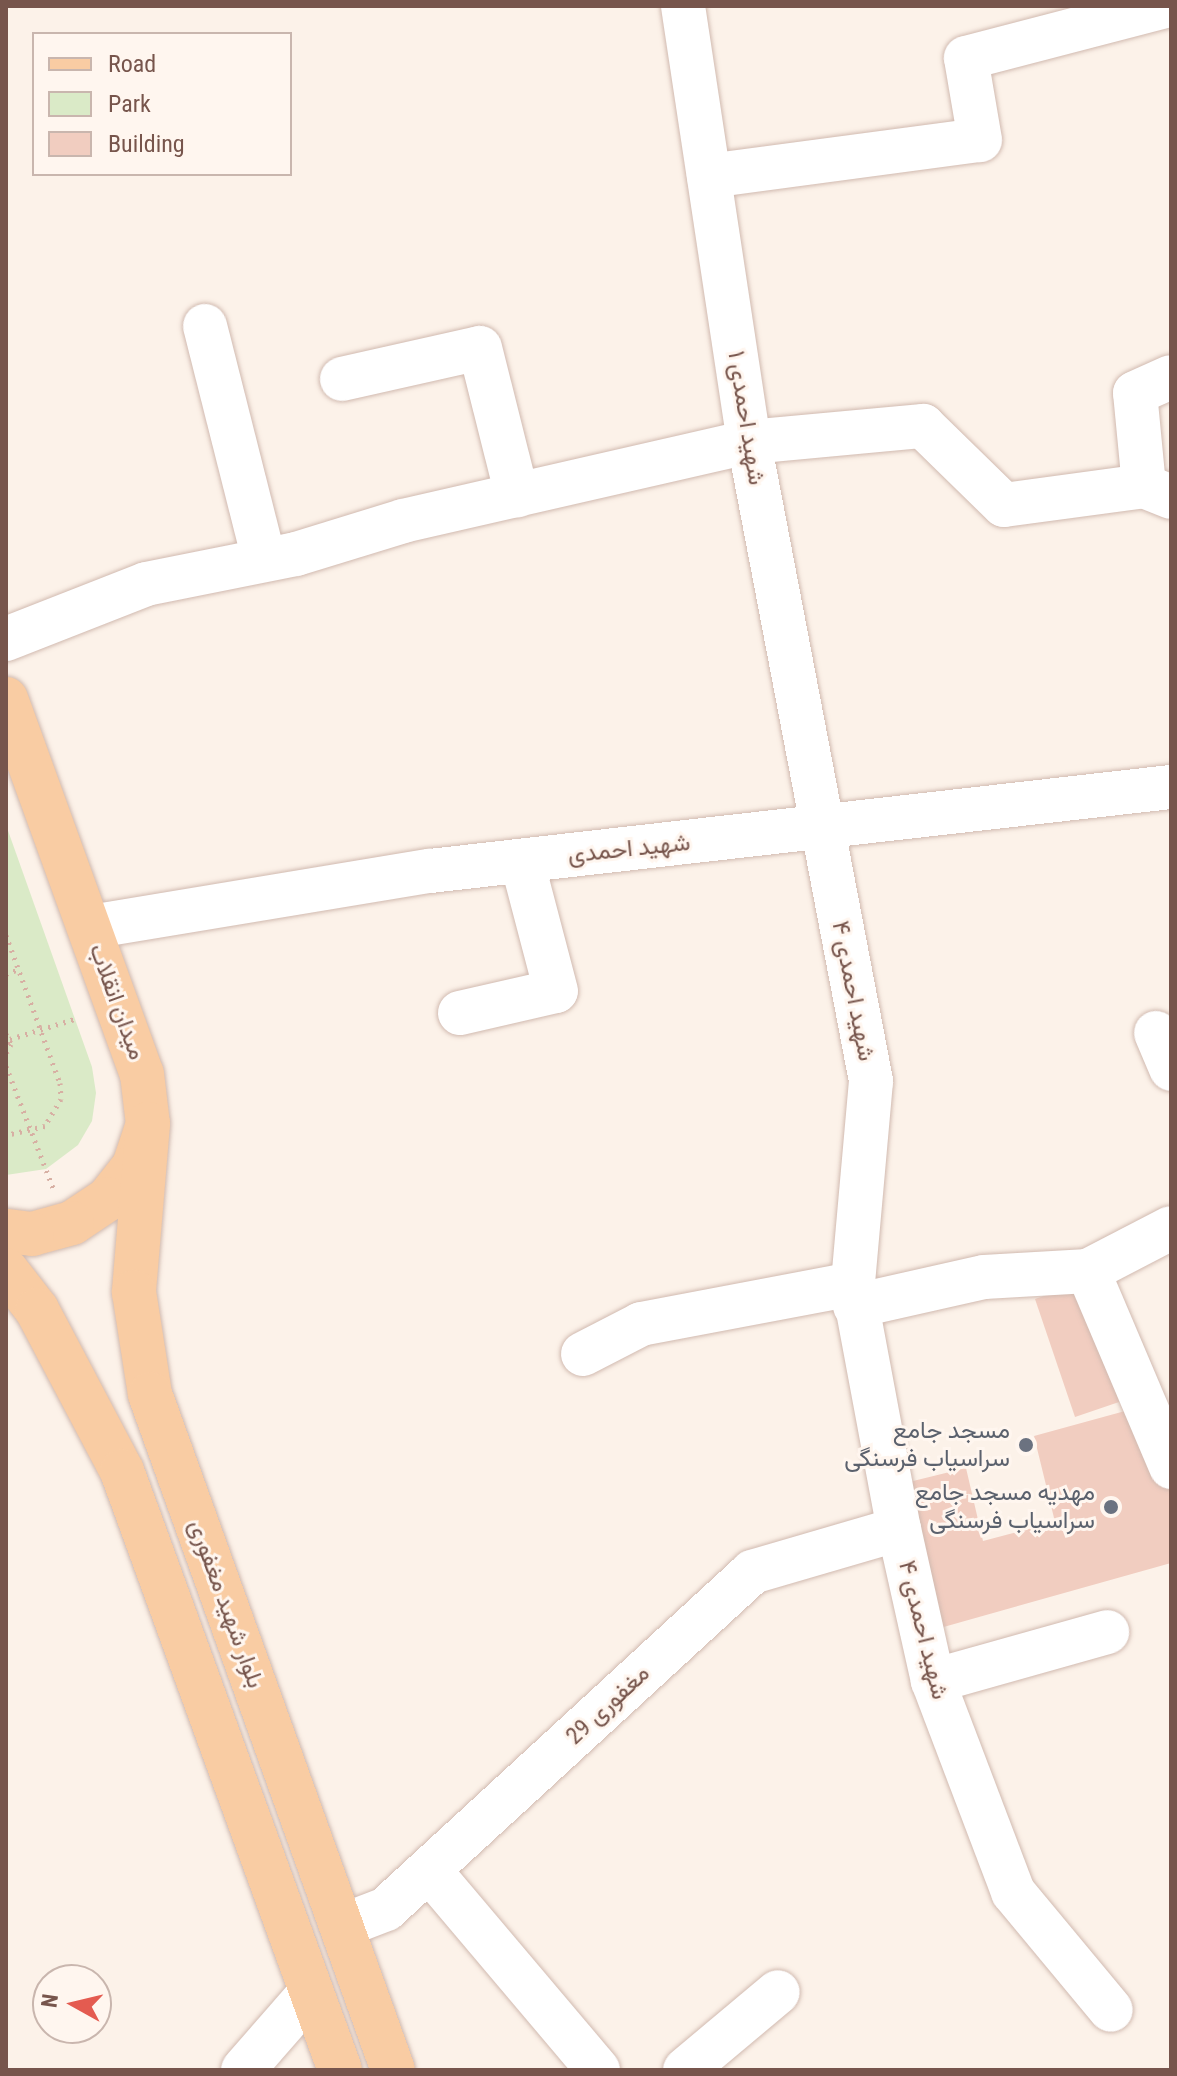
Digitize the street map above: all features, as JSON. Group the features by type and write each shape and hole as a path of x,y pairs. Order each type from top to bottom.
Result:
{"main road":[{"name":"میدان انقلاب","path":"6,699 142,1074 148,1124 134,1166 108,1199 72,1223 32,1234 6,1231"},
{"name":"بلوار شهید مغفوری","path":"148,1124 134,1292 150,1394 393,2070"},
{"name":"بلوار شهید مغفوری","path":"6,1270 44,1323 122,1471 340,2070"}],"street":[{"name":"شهید احمدی ۱","path":"683,6 749,442 821,827"},
{"path":"709,176 980,140 966,58 1166,6"},
{"path":"205,326 264,559"},
{"path":"342,379 480,348 517,495"},
{"path":"6,639 146,584 264,559 517,495 749,442 923,426 1004,505 1157,491 1135,393 1171,377"},
{"name":"شهید احمدی","path":"90,927 430,871 1171,787"},
{"name":"شهید احمدی ۴","path":"821,827 871,1081 854,1295 899,1529 933,1681 1013,1892 1111,2010"},
{"path":"460,1013 556,991 522,861"},
{"path":"583,1354 641,1324 984,1277 1088,1271 1171,1228"},
{"path":"1088,1271 1171,1467"},
{"name":"مغفوری 29","path":"342,1926 386,1909 752,1572 899,1529"},
{"path":"933,1681 1107,1632"},
{"path":"429,1870 598,2070"},
{"path":"243,2070 311,1992"},
{"path":"685,2070 778,1992"}],"path":[{"path":"6,935 41,1030 61,1099 45,1126 32,1133 6,1135"},
{"path":"6,974 19,969"},
{"path":"6,1054 8,1037 75,1019"},
{"path":"6,1066 46,1169"}],"green space":[{"path":"6,825 92,1067 96,1093 92,1121 78,1145 46,1169 6,1175"}],"building":[{"path":"1082,1283 1122,1401 1075,1417 1035,1299"},
{"path":"1136,1408 1171,1492 1171,1563 940,1628 909,1482 966,1468 983,1541 1055,1522 1034,1436"}],"place":[{"name":"مسجد جامع سراسیاب فرسنگی","path":"1026,1445"},
{"name":"مهدیه مسجد جامع سراسیاب فرسنگی","path":"1111,1507"}]}
